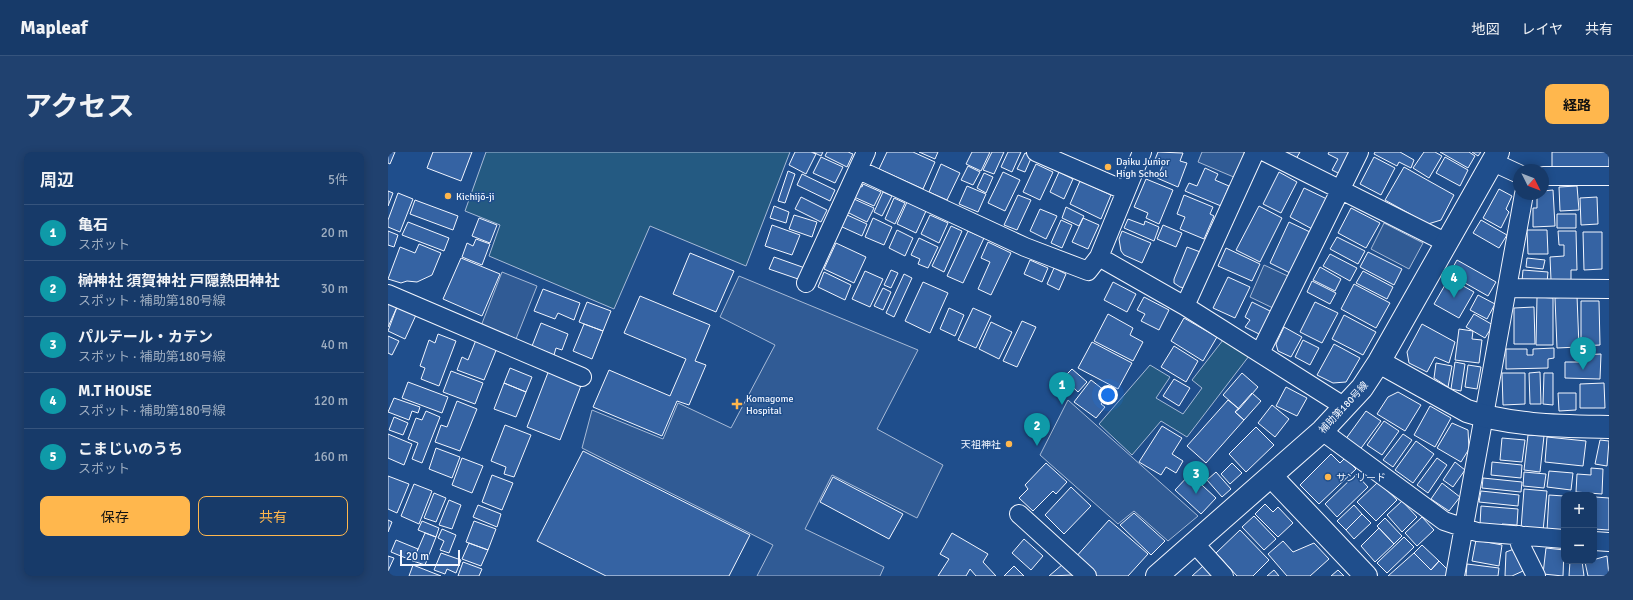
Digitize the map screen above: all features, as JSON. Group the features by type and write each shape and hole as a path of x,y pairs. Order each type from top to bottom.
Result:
{"street":[{"path":"806,283 828,232 859,170 866,152"},
{"path":"1036,152 1126,190"},
{"path":"859,170 1025,247 1088,271 1099,257 1142,152"},
{"path":"1186,306 1255,152"},
{"path":"1265,152 1447,243"},
{"path":"1260,353 1359,152"},
{"path":"1495,157 1513,170"},
{"name":"補助第180号線","path":"1157,576 1322,431 1362,388 1379,362 1495,157"},
{"path":"1549,176 1609,176"},
{"path":"1455,576 1482,416 1523,200"},
{"path":"1099,257 1186,306 1345,407"},
{"path":"1506,288 1609,289"},
{"path":"388,294 582,376"},
{"path":"1379,362 1467,412 1500,421 1609,427"},
{"path":"1322,431 1444,521 1477,532 1561,538"},
{"path":"1271,476 1366,576"},
{"path":"1019,514 1088,576"},
{"path":"1519,535 1520,544 1536,576"},
{"path":"1597,541 1609,542"},
{"path":"1195,544 1224,576"}],"shaded area":[{"path":"486,152 790,152 746,266 650,226 614,309 489,256 500,225 465,211"},
{"path":"1202,152 1244,152 1245,158 1236,178 1198,162"},
{"path":"1384,223 1423,243 1409,269 1371,249"},
{"path":"1264,265 1290,277 1275,309 1250,297"},
{"path":"502,272 537,286 516,339 481,326"},
{"path":"739,276 918,350 877,429 943,465 917,518 832,475 805,529 884,567 880,576 757,576 773,545 582,448 592,410 663,439 678,403 731,428 775,345 720,317"},
{"path":"1223,340 1249,356 1187,437 1161,421 1132,455 1099,424 1150,365 1170,377 1156,398 1183,414 1202,388 1192,380"},
{"path":"1068,400 1198,516 1168,541 1134,511 1118,524 1040,455"}],"building":[{"path":"388,152 395,152 390,164 388,163"},
{"path":"433,152 472,152 461,181 427,168"},
{"path":"795,152 811,152 816,154 806,174 789,165"},
{"path":"813,152 823,152 821,156"},
{"path":"827,152 848,152 853,154 847,167 825,156"},
{"path":"887,152 913,152 935,162 923,189 879,169"},
{"path":"919,152 938,152 935,159"},
{"path":"972,152 990,152 981,171 966,164"},
{"path":"992,152 1004,152 994,174 983,170"},
{"path":"1008,152 1021,152 1012,172 1001,167"},
{"path":"1158,152 1183,153 1180,161 1187,163 1178,187 1157,178 1163,165 1154,162"},
{"path":"1284,152 1300,152 1296,159"},
{"path":"1329,152 1353,152 1340,174 1332,170 1338,159 1328,154"},
{"path":"1375,152 1400,152 1414,160 1411,168 1399,162 1397,166 1374,154"},
{"path":"1424,152 1435,152 1442,156 1429,178 1413,168"},
{"path":"1440,152 1469,152 1475,156 1468,168"},
{"path":"1472,152 1481,152 1478,156"},
{"path":"1552,152 1609,152 1609,168 1552,169"},
{"path":"1025,153 1032,156 1025,172 1017,169"},
{"path":"821,157 843,167 835,183 813,173"},
{"path":"1374,157 1395,168 1381,195 1360,184"},
{"path":"1445,157 1468,170 1460,186 1436,173"},
{"path":"941,164 960,173 947,200 929,192"},
{"path":"1036,164 1053,172 1040,200 1023,192"},
{"path":"968,166 980,172 973,185 961,180"},
{"path":"1404,167 1454,195 1441,220 1428,224 1385,200"},
{"path":"1205,168 1218,174 1215,180 1229,186 1221,206 1185,191 1189,183 1197,186"},
{"path":"788,171 795,174 785,203 778,201"},
{"path":"1003,172 1020,180 1005,211 988,203"},
{"path":"1059,172 1073,179 1064,199 1050,192"},
{"path":"1279,172 1297,182 1281,213 1263,204"},
{"path":"984,173 993,177 986,193 977,188"},
{"path":"802,174 835,190 830,201 797,185"},
{"path":"1146,179 1173,190 1159,224 1146,218 1148,213 1134,207"},
{"path":"1080,181 1111,195 1101,219 1070,204"},
{"path":"863,184 881,192 874,206 854,197 859,186 862,187"},
{"path":"967,186 986,194 978,212 959,204"},
{"path":"1577,186 1579,210 1560,211 1559,187"},
{"path":"1304,188 1329,200 1314,230 1290,217"},
{"path":"1499,189 1512,196 1506,209 1509,212 1501,228 1483,218"},
{"path":"1549,190 1553,190 1555,226 1533,227 1533,208 1537,208 1537,200 1549,200"},
{"path":"388,191 393,193 388,206"},
{"path":"883,192 892,196 882,216 874,212"},
{"path":"398,193 413,199 400,232 388,227 388,220"},
{"path":"1018,195 1031,200 1017,230 1004,225"},
{"path":"1184,195 1213,207 1210,214 1214,216 1204,239 1180,229 1185,217 1177,214"},
{"path":"801,197 827,210 821,222 795,209"},
{"path":"1597,197 1598,224 1581,225 1580,198"},
{"path":"894,198 905,203 895,224 885,219"},
{"path":"854,199 874,208 867,222 847,212"},
{"path":"415,200 458,216 453,230 410,214"},
{"path":"907,202 926,211 916,233 897,224"},
{"path":"774,206 789,212 786,223 770,218"},
{"path":"1259,206 1282,218 1260,262 1236,250"},
{"path":"1066,207 1084,216 1079,226 1062,218"},
{"path":"1351,208 1380,223 1366,248 1338,233"},
{"path":"1040,209 1057,216 1046,239 1030,231"},
{"path":"845,214 867,224 862,236 840,226"},
{"path":"1557,214 1576,214 1576,228 1557,228"},
{"path":"794,215 817,222 812,237 789,229"},
{"path":"930,215 948,223 939,243 921,234"},
{"path":"479,218 497,225 490,243 472,236"},
{"path":"873,218 892,227 884,245 865,237"},
{"path":"1083,218 1099,225 1088,249 1072,242"},
{"path":"1128,219 1144,225 1145,221 1159,227 1154,241 1124,228"},
{"path":"1061,220 1072,225 1062,248 1051,243"},
{"path":"1481,220 1507,235 1499,248 1473,233"},
{"path":"408,222 449,238 444,251 402,235"},
{"path":"1289,222 1310,232 1290,273 1270,263"},
{"path":"772,225 800,235 792,255 765,246"},
{"path":"1163,225 1182,233 1176,247 1157,239"},
{"path":"951,226 962,231 944,272 932,266"},
{"path":"897,230 913,238 905,256 889,248"},
{"path":"1527,230 1547,230 1548,254 1528,254"},
{"path":"388,231 398,235 394,247 388,245"},
{"path":"968,231 984,238 963,283 947,276"},
{"path":"1122,231 1151,243 1142,263 1124,255 1121,251 1119,239"},
{"path":"1558,231 1576,231 1577,270 1571,270 1571,280 1551,280 1550,257 1564,256 1564,245 1559,245"},
{"path":"1583,232 1602,232 1602,269 1584,270"},
{"path":"1337,237 1365,251 1358,264 1330,249"},
{"path":"919,238 938,247 928,268 918,264 920,259 911,255"},
{"path":"476,239 490,244 482,265 462,257 467,243 473,246"},
{"path":"988,242 1011,253 991,295 978,289 990,262 981,258"},
{"path":"836,243 866,257 854,283 824,269"},
{"path":"419,244 441,253 432,275 417,282 407,281 401,283 388,279 400,247 415,253"},
{"path":"1187,247 1203,253 1185,288 1174,283 1174,279"},
{"path":"1226,248 1260,264 1252,281 1218,266"},
{"path":"1368,252 1402,269 1394,285 1360,267"},
{"path":"690,253 734,271 716,312 673,294"},
{"path":"1330,254 1357,268 1350,281 1323,266"},
{"path":"774,257 805,268 801,280 769,269"},
{"path":"461,258 500,274 482,316 443,299"},
{"path":"1527,258 1545,260 1543,269 1526,267"},
{"path":"1030,260 1048,268 1042,282 1024,274"},
{"path":"1457,260 1496,282 1488,296 1449,274"},
{"path":"1320,267 1341,279 1335,291 1313,280"},
{"path":"1054,268 1066,274 1059,290 1047,284"},
{"path":"891,270 898,273 891,288 884,285"},
{"path":"1523,270 1548,272 1547,283 1522,281"},
{"path":"865,271 883,279 870,307 852,299"},
{"path":"1363,271 1393,287 1387,299 1356,283"},
{"path":"824,272 851,285 845,300 818,287"},
{"path":"904,274 912,278 894,317 886,313"},
{"path":"1228,277 1250,287 1235,318 1213,308"},
{"path":"1449,278 1474,292 1459,318 1434,304"},
{"path":"1312,281 1336,293 1330,304 1307,292"},
{"path":"923,282 948,293 930,333 905,321"},
{"path":"1113,282 1136,294 1127,312 1104,300"},
{"path":"1354,284 1390,303 1376,328 1341,309"},
{"path":"883,288 891,292 883,310 874,306"},
{"path":"543,289 580,303 574,320 558,313 555,319 534,311"},
{"path":"1478,295 1495,304 1487,319 1470,310"},
{"path":"640,296 710,325 695,361 706,365 689,405 677,401 662,436 593,407 609,370 670,396 686,359 624,333"},
{"path":"1577,296 1579,347 1557,348 1555,298"},
{"path":"1144,297 1169,310 1159,330 1141,321 1145,314 1137,310"},
{"path":"1537,297 1553,298 1553,345 1536,345"},
{"path":"1581,301 1599,301 1600,345 1581,346"},
{"path":"587,302 611,311 603,331 579,322"},
{"path":"1252,302 1274,313 1263,336 1245,327 1250,320 1245,317"},
{"path":"1315,302 1338,313 1322,343 1300,332"},
{"path":"388,303 397,307 388,327"},
{"path":"397,307 416,315 405,339 388,331"},
{"path":"1534,307 1535,344 1514,344 1514,308"},
{"path":"949,308 964,315 955,336 940,329"},
{"path":"973,308 991,316 976,348 958,340"},
{"path":"1108,314 1133,328 1130,335 1143,342 1133,361 1094,341"},
{"path":"1474,314 1493,325 1485,338 1466,327"},
{"path":"1344,315 1376,332 1363,355 1332,339"},
{"path":"1184,318 1217,337 1203,361 1171,341"},
{"path":"1022,321 1036,327 1017,367 1003,361"},
{"path":"991,322 1012,332 999,359 979,349"},
{"path":"541,323 568,334 562,350 556,348 554,355 532,346"},
{"path":"584,324 603,331 592,359 573,351"},
{"path":"1422,324 1455,342 1449,363 1435,357 1427,372 1409,363 1407,352"},
{"path":"1284,327 1302,337 1291,357 1278,351 1276,344"},
{"path":"1459,329 1473,331 1472,339 1482,340 1479,363 1455,360"},
{"path":"438,334 456,341 439,386 421,379 425,368 420,366 429,340 435,343"},
{"path":"388,336 399,341 392,355 388,353"},
{"path":"476,340 497,348 484,380 457,370 462,357 468,360"},
{"path":"1303,340 1319,348 1310,365 1295,357"},
{"path":"1092,342 1132,363 1118,389 1078,368"},
{"path":"1334,344 1360,358 1346,382 1333,383 1317,375"},
{"path":"1174,346 1198,361 1186,382 1161,367"},
{"path":"1554,348 1554,358 1548,359 1548,368 1506,369 1506,349 1527,349 1527,355 1533,355 1533,349"},
{"path":"1601,354 1600,379 1565,378 1565,362 1580,362 1580,355"},
{"path":"1455,362 1465,364 1461,391 1451,389"},
{"path":"1436,363 1452,366 1448,387 1434,378"},
{"path":"1468,365 1481,367 1477,389 1465,387"},
{"path":"510,368 532,377 526,392 504,383"},
{"path":"1072,369 1087,382 1078,392 1063,378"},
{"path":"549,370 582,383 560,440 527,427"},
{"path":"451,371 483,383 475,404 443,392"},
{"path":"1540,372 1541,404 1530,404 1529,373"},
{"path":"1242,373 1258,387 1239,409 1223,395"},
{"path":"1502,373 1525,373 1525,404 1503,405"},
{"path":"1544,373 1553,373 1553,405 1543,404"},
{"path":"1174,379 1190,388 1179,406 1163,396"},
{"path":"1091,380 1109,394 1101,404 1105,407 1096,418 1074,402"},
{"path":"408,382 448,397 442,413 402,398"},
{"path":"504,383 526,392 516,417 494,409"},
{"path":"1604,383 1605,408 1580,408 1580,384"},
{"path":"1286,387 1307,398 1297,416 1276,406"},
{"path":"1398,392 1421,405 1405,431 1377,414 1388,397"},
{"path":"1252,393 1261,401 1244,420 1235,412"},
{"path":"1558,393 1576,393 1576,410 1559,411"},
{"path":"394,398 420,407 418,413 412,411 409,420 388,412"},
{"path":"1228,400 1239,409 1235,412 1244,420 1206,463 1187,446"},
{"path":"457,401 477,409 460,451 435,442 441,425 447,427"},
{"path":"1272,405 1289,419 1275,437 1258,423"},
{"path":"1430,406 1451,418 1435,447 1414,435"},
{"path":"426,411 440,417 422,463 412,459 418,443 408,439 416,418 422,420"},
{"path":"1366,411 1381,421 1359,451 1345,440"},
{"path":"394,417 408,423 403,435 389,430"},
{"path":"1384,421 1399,431 1382,455 1367,445"},
{"path":"1452,423 1468,430 1469,449 1461,462 1437,448"},
{"path":"505,425 531,435 514,477 504,474 506,467 491,461"},
{"path":"1162,426 1182,438 1172,454 1183,461 1176,473 1166,467 1161,475 1139,462"},
{"path":"1256,427 1274,445 1246,472 1229,454"},
{"path":"388,434 412,444 404,465 388,458"},
{"path":"1403,434 1412,440 1393,467 1383,460"},
{"path":"1528,435 1544,436 1540,472 1524,470"},
{"path":"1547,437 1586,441 1583,466 1545,462"},
{"path":"1502,438 1525,440 1522,462 1500,460"},
{"path":"1600,440 1609,441 1607,466 1595,464"},
{"path":"1416,441 1434,454 1413,483 1395,470"},
{"path":"436,448 460,457 452,478 429,469"},
{"path":"583,451 750,535 729,576 606,576 537,541"},
{"name":"サンリード","path":"1331,454 1340,463 1345,458 1356,469 1319,504 1300,485"},
{"path":"462,458 483,466 472,493 452,485"},
{"path":"1437,458 1447,465 1428,493 1417,485"},
{"path":"1455,462 1465,470 1453,487 1443,480"},
{"path":"1492,462 1522,465 1521,478 1491,475"},
{"path":"1046,463 1067,482 1056,494 1053,491 1033,511 1019,498 1028,489 1025,485"},
{"path":"1232,463 1242,473 1230,484 1221,474"},
{"path":"1591,468 1603,469 1602,494 1597,494 1597,492 1576,492 1577,474 1591,475"},
{"path":"1549,471 1573,473 1571,490 1547,487"},
{"path":"1216,472 1231,489 1222,497 1207,480"},
{"path":"1524,472 1546,474 1544,488 1523,486"},
{"path":"1190,474 1216,498 1201,514 1175,490"},
{"path":"1356,474 1368,487 1337,517 1325,504"},
{"path":"492,475 513,483 502,510 482,502"},
{"path":"388,476 409,484 397,513 388,509"},
{"path":"833,477 903,514 889,539 820,502"},
{"path":"1483,478 1522,482 1521,492 1482,488"},
{"path":"1378,482 1397,500 1376,521 1357,502"},
{"path":"1442,483 1460,497 1449,511 1431,499"},
{"path":"414,484 432,491 419,524 401,516"},
{"path":"1071,487 1091,506 1064,534 1045,515"},
{"path":"1524,489 1547,491 1543,531 1521,529"},
{"path":"1481,491 1519,495 1518,506 1479,502"},
{"path":"434,493 446,498 436,522 424,518"},
{"path":"1549,495 1561,496 1561,532 1547,531"},
{"path":"1597,497 1609,498 1609,530 1597,529"},
{"path":"449,500 461,505 452,529 439,525"},
{"path":"1402,501 1417,517 1402,532 1387,515"},
{"path":"1265,504 1273,512 1278,507 1293,523 1278,537 1255,514"},
{"path":"478,505 501,514 497,527 473,517"},
{"path":"1354,505 1362,514 1346,530 1337,521"},
{"path":"1481,506 1518,509 1517,525 1502,524 1501,527 1480,525"},
{"path":"1134,513 1165,541 1151,555 1120,525"},
{"path":"1362,514 1371,523 1354,539 1346,530"},
{"path":"1254,516 1276,539 1264,550 1242,527"},
{"path":"1422,517 1434,530 1417,546 1405,533"},
{"path":"1385,518 1402,536 1394,544 1377,526"},
{"path":"388,520 392,522 388,532"},
{"path":"1109,520 1148,554 1128,576 1096,576 1075,558"},
{"path":"422,521 439,528 436,537 418,530"},
{"path":"474,521 496,529 488,550 466,542"},
{"path":"1379,528 1394,544 1375,562 1361,546"},
{"path":"442,529 456,535 449,553 440,550 444,541 438,538"},
{"path":"1240,530 1269,560 1253,576 1237,576 1216,553"},
{"path":"425,533 436,537 425,565 413,561"},
{"path":"952,533 988,554 983,562 996,576 976,576 970,569 966,576 938,576 949,559 940,554"},
{"path":"1404,537 1414,547 1387,573 1377,563"},
{"path":"1024,539 1043,556 1031,570 1012,553"},
{"path":"396,540 418,549 413,561 391,552"},
{"path":"1476,540 1502,545 1499,566 1472,561"},
{"path":"1283,541 1293,552 1314,543 1329,559 1310,576 1287,576 1268,554"},
{"path":"469,543 488,550 481,566 462,559"},
{"path":"1422,545 1439,561 1431,570 1414,553"},
{"path":"1546,548 1561,550 1561,564 1563,564 1563,576 1543,574"},
{"path":"1514,549 1523,571 1512,576 1505,576 1506,552"},
{"path":"441,553 461,560 456,573 447,569 445,574 434,570"},
{"path":"1414,553 1431,570 1439,561 1448,570 1447,576 1388,576"},
{"path":"388,556 394,558 388,571"},
{"path":"1607,556 1609,576 1588,576 1585,564 1597,564 1597,559"},
{"path":"463,562 482,569 479,576 458,576"},
{"path":"1063,564 1073,575 1049,576"},
{"path":"1467,564 1499,568 1498,576 1466,576"},
{"path":"1570,564 1582,564 1584,576 1569,576"},
{"path":"413,565 441,576 409,576"},
{"path":"1014,566 1024,576 1004,576"},
{"path":"1203,566 1212,576 1192,576"},
{"path":"1274,570 1279,576 1267,576"},
{"path":"1338,570 1344,576 1331,576"}],"place":[{"name":"Daiku Junior High School","path":"1108,167"},
{"name":"Kichijō-ji","path":"448,196"},
{"name":"M.T HOUSE","path":"1454,298"},
{"name":"こまじいのうち","path":"1583,370"},
{"name":"Komagome Hospital","path":"737,404"},
{"name":"亀石","path":"1062,405"},
{"name":"天祖神社","path":"1009,444"},
{"name":"榊神社 須賀神社 戸隠熱田神社","path":"1037,446"},
{"name":"サンリード","path":"1328,477"},
{"name":"パルテール・カテン","path":"1196,494"}]}
